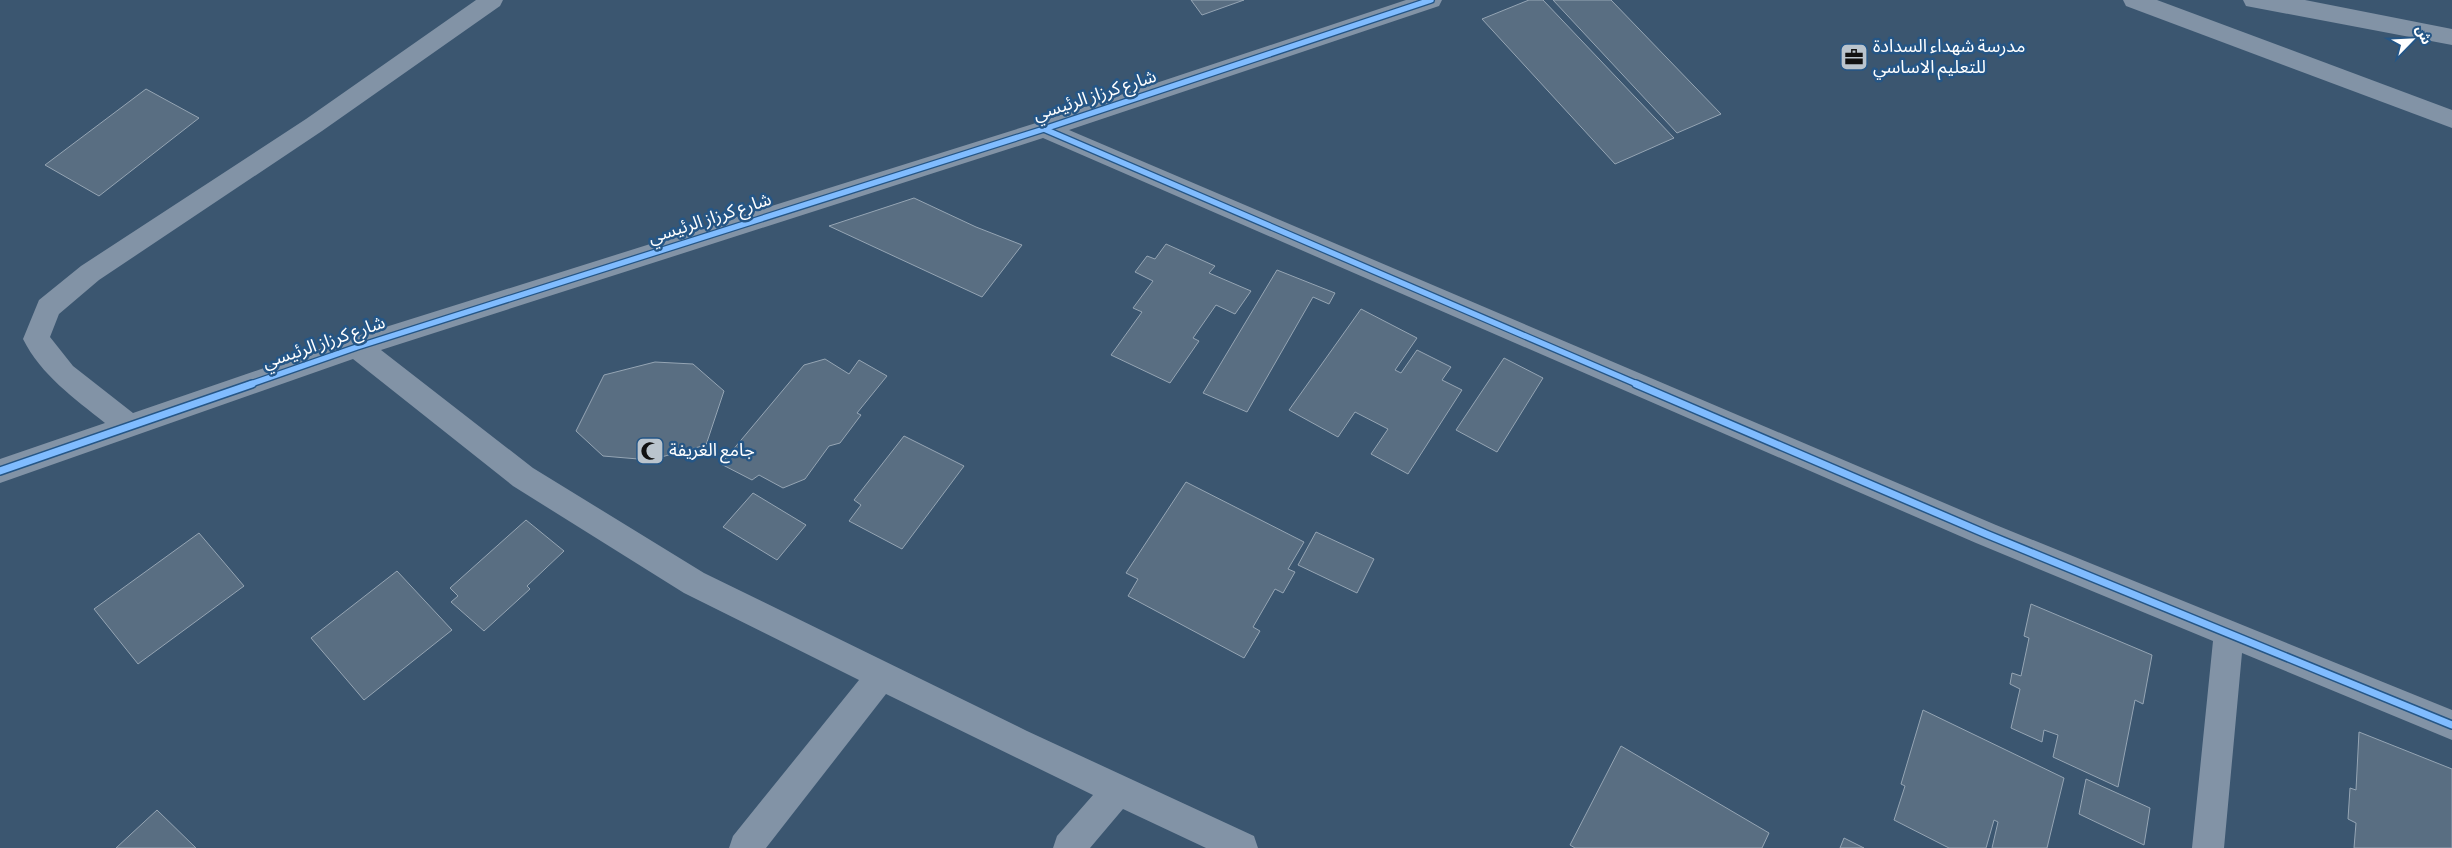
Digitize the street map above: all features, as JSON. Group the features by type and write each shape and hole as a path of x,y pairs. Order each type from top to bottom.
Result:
{"street":[{"path":"129,426 63,374 36,339 48,308 90,273 314,125 492,0"},
{"name":"شارع كرزاز الرئيسي","path":"0,471 357,347 1044,129 1430,0"},
{"path":"2134,0 2452,119"},
{"path":"2254,0 2296,6 2452,38"},
{"path":"1044,129 1977,530 2452,725"},
{"path":"357,347 531,482 694,583 881,676 1242,848"},
{"path":"2208,848 2229,635"},
{"path":"745,848 881,676"},
{"path":"1069,848 1118,790"}],"building":[{"path":"1191,0 1244,0 1202,15"},
{"path":"1529,0 1543,0 1674,138 1615,164 1482,19"},
{"path":"1553,0 1611,0 1721,114 1677,133"},
{"path":"146,89 199,118 99,196 45,165"},
{"path":"914,198 976,227 1022,245 982,297 829,226"},
{"path":"1166,244 1215,266 1209,273 1251,291 1235,314 1216,305 1193,338 1199,341 1170,383 1111,355 1142,312 1133,308 1153,281 1135,272 1147,256 1155,259"},
{"path":"1277,270 1335,293 1329,304 1313,297 1247,412 1203,393"},
{"path":"1361,309 1417,338 1395,370 1401,373 1417,350 1451,367 1442,380 1462,390 1408,474 1371,454 1388,429 1355,412 1338,437 1289,410"},
{"path":"1504,358 1543,378 1497,452 1456,430"},
{"path":"825,359 849,374 859,360 887,376 857,413 861,415 840,443 829,446 805,479 783,488 759,475 752,480 721,464 804,365"},
{"path":"655,362 693,364 724,391 706,445 650,460 603,456 576,431 604,375"},
{"path":"904,436 964,466 902,549 849,521 861,505 854,500"},
{"path":"1186,482 1304,542 1288,569 1295,572 1283,593 1275,589 1253,627 1260,631 1244,658 1128,596 1138,579 1126,573"},
{"path":"753,493 806,525 777,560 723,527"},
{"path":"526,520 564,551 527,586 530,589 484,631 451,602 458,596 450,588"},
{"path":"1316,532 1374,559 1357,593 1298,565"},
{"path":"199,533 244,586 138,664 94,609"},
{"path":"397,571 452,630 364,700 311,638"},
{"path":"2031,604 2152,655 2143,704 2135,700 2118,787 2053,757 2058,735 2044,730 2042,742 2011,728 2020,689 2010,684 2012,673 2021,676 2029,638 2024,636"},
{"path":"1923,710 2064,778 2047,848 1992,848 1998,822 1994,820 1986,848 1949,848 1894,820 1905,786 1901,784"},
{"path":"2359,732 2452,769 2452,848 2354,848 2356,823 2348,819 2350,788 2356,790"},
{"path":"1621,746 1769,833 1762,848 1575,848 1570,845"},
{"path":"2086,779 2150,808 2144,845 2079,814"},
{"path":"157,810 196,848 116,848"},
{"path":"1844,838 1864,848 1840,848"}],"cycle path":[{"path":"0,471 357,347 1044,129 1431,0"},
{"path":"1044,129 1986,534 2452,725"}],"place":[{"name":"مدرسة شهداء السدادة للتعليم الاساسي","path":"1854,57"},
{"name":"جامع الغريفة","path":"650,451"}]}
